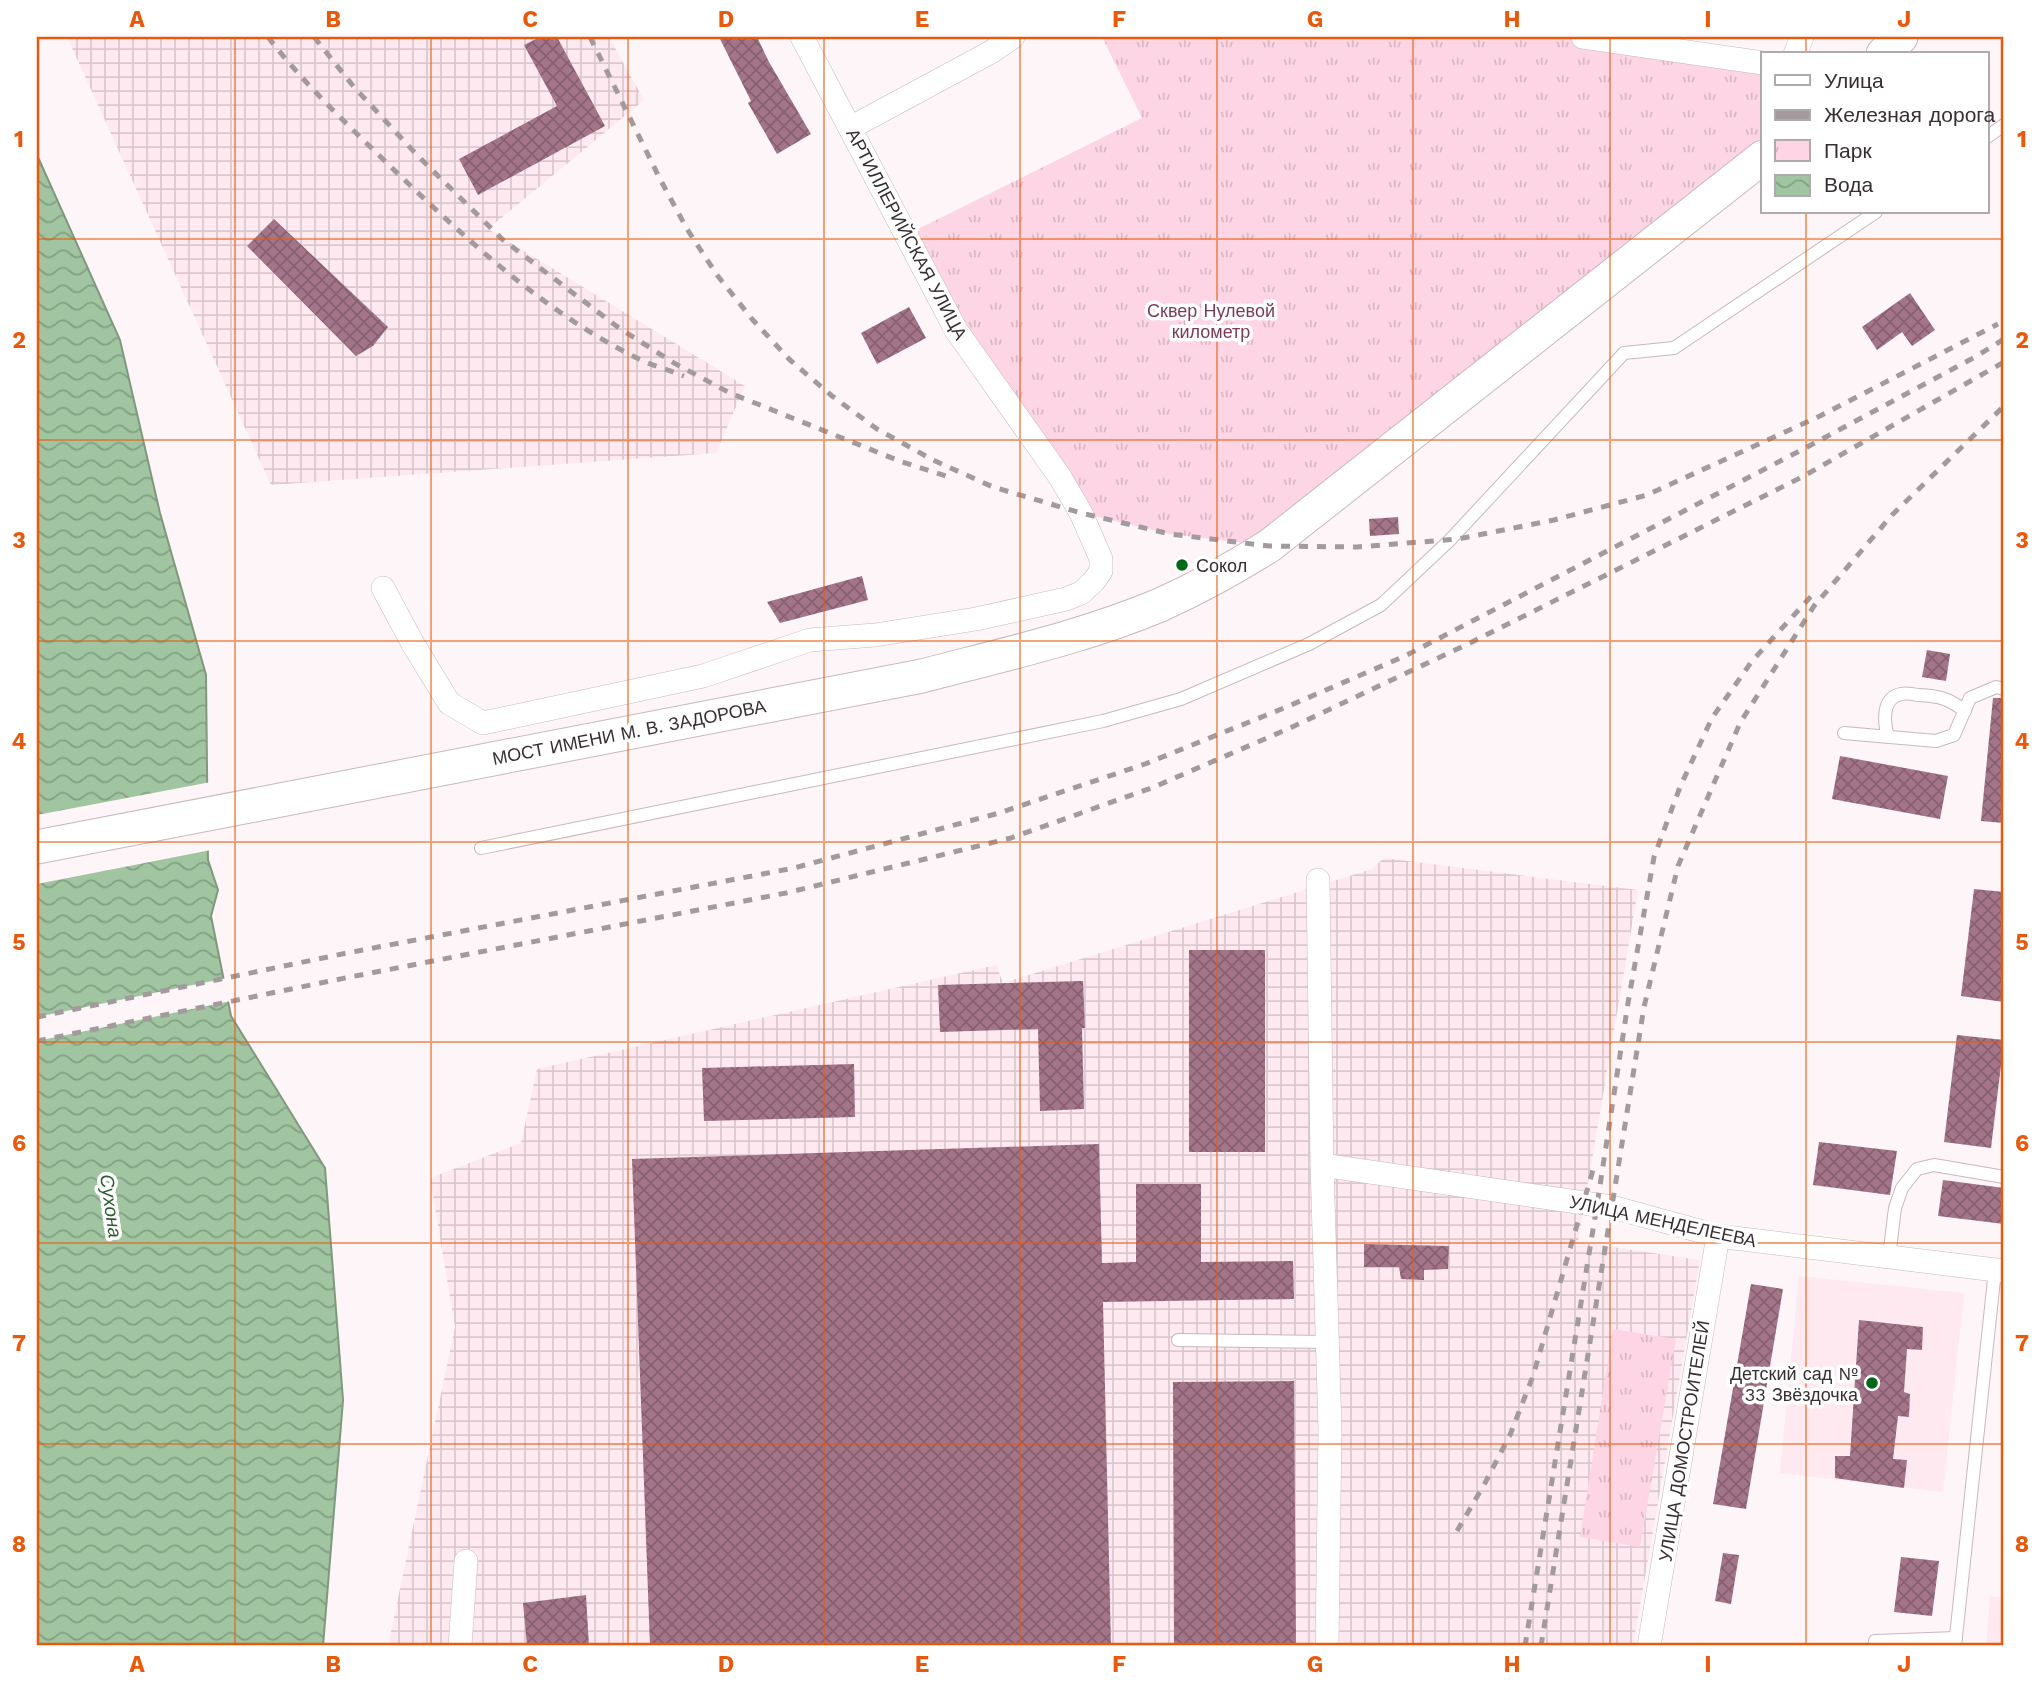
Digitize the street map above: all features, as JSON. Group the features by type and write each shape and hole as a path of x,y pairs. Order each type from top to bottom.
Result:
{"main road":[{"path":"1885,52 1901,37"},
{"name":"МОСТ ИМЕНИ М. В. ЗАДОРОВА","path":"37,847 922,676 1051,642 1158,606 1211,582 1269,546 1761,159"}],"street":[{"name":"АРТИЛЛЕРИЙСКАЯ УЛИЦА","path":"383,588 449,703 483,723 703,676 810,640 875,635 976,619 1059,601 1081,593 1094,581 1101,571 1101,559 1081,513 1060,477 956,330 802,37"},
{"path":"850,128 1013,37"},
{"path":"1583,37 1761,63"},
{"path":"1318,880 1322,1165 1330,1429 1327,1646"},
{"name":"УЛИЦА МЕНДЕЛЕЕВА","path":"1322,1165 1612,1207 1718,1236 1999,1271"},
{"name":"УЛИЦА ДОМОСТРОИТЕЛЕЙ","path":"1649,1646 1718,1236"},
{"path":"460,1646 466,1561"}],"lane":[{"path":"1988,136 2004,125"},
{"path":"481,848 1103,721 1181,699 1309,644 1381,605 1450,540 1624,353 1674,348 1873,214"},
{"path":"1844,733 1936,741 1947,738 1954,735 1970,698 1996,687 2004,689"},
{"path":"1888,737 1884,721 1887,707 1892,698 1902,693 1949,699 1965,711"},
{"path":"1889,1257 1895,1208 1902,1188 1917,1169 1934,1165 2004,1177"},
{"path":"1874,1646 1875,1641 1956,1642 1999,1271"},
{"path":"1178,1340 1327,1342"}],"shaded area":[{"path":"67,37 609,37 644,100 488,229 745,386 716,453 271,485"},
{"path":"1384,858 1638,890 1578,1242 1700,1260 1633,1646 388,1646 455,1327 430,1178 521,1143 537,1069 996,965 1003,983 1372,869"},
{"name":"Детский сад № 33 Звёздочка","path":"1799,1276 1964,1293 1943,1492 1780,1473"},
{"path":"1990,1596 2004,1598 2004,1646 1986,1646"}],"green space":[{"name":"Сквер Нулевой километр","path":"1102,37 1583,37 1761,63 1761,159 1269,546 1170,534 1081,513 906,235 1142,118"},
{"path":"1613,1329 1676,1339 1640,1547 1580,1537"}],"water":[{"name":"Сухона","path":"37,155 120,340 160,513 206,675 208,860 218,890 211,916 231,1016 325,1168 343,1400 323,1646 37,1646"}],"pier":[{"path":"211,782 211,850 37,884 37,815"},
{"path":"227,978 231,1001 37,1041 37,1017"}],"building":[{"path":"540,37 557,37 605,126 478,195 459,159 557,106 524,45"},
{"path":"719,37 757,37 811,134 777,154 748,103 751,101"},
{"path":"274,219 388,327 373,346 356,356 247,246"},
{"path":"1910,293 1935,330 1912,346 1902,332 1877,350 1862,327"},
{"path":"909,307 926,338 877,364 861,333"},
{"path":"1398,517 1399,534 1370,536 1369,519"},
{"path":"862,576 868,600 780,623 767,602"},
{"path":"1927,650 1950,654 1946,681 1922,677"},
{"path":"1993,698 2004,698 2004,823 1981,821"},
{"path":"1840,756 1948,776 1940,819 1832,799"},
{"path":"1974,889 2004,892 2004,1002 1961,996"},
{"path":"1189,950 1265,950 1265,1152 1189,1152"},
{"path":"1083,981 1084,1109 1040,1111 1038,1029 940,1032 938,985"},
{"path":"1957,1035 2004,1040 1991,1148 1944,1142"},
{"path":"854,1064 855,1117 704,1121 702,1068"},
{"path":"1819,1142 1897,1151 1890,1195 1813,1185"},
{"path":"1099,1144 1102,1263 1136,1262 1136,1184 1201,1184 1201,1262 1293,1261 1294,1299 1103,1302 1111,1646 650,1646 632,1159"},
{"path":"1943,1180 2004,1188 2004,1224 1938,1216"},
{"path":"1364,1244 1449,1246 1448,1269 1424,1270 1424,1280 1401,1279 1399,1267 1364,1267"},
{"path":"1751,1284 1783,1289 1746,1509 1713,1504"},
{"path":"1859,1320 1923,1327 1922,1350 1907,1349 1904,1392 1910,1394 1909,1417 1898,1416 1893,1459 1907,1460 1904,1488 1835,1478 1835,1456 1850,1456"},
{"path":"1294,1381 1296,1646 1174,1646 1173,1382"},
{"path":"1723,1553 1739,1555 1731,1604 1715,1601"},
{"path":"1901,1557 1939,1561 1932,1616 1894,1612"},
{"path":"586,1595 589,1646 527,1646 523,1603"}],"railway":[{"path":"268,37 312,88 360,137 449,222 508,273 604,341 644,361 684,376"},
{"path":"314,37 354,87 418,156 502,239 619,328 674,363 730,393 902,462 949,477"},
{"path":"590,37 660,179 687,229 717,275 752,319 790,360 832,396 877,429 933,460 993,487 1081,513 1170,534 1269,546 1357,547 1458,539 1554,520 1647,495 1820,416 1998,324"},
{"path":"37,1017 347,953 794,868 999,813 1145,764 1405,656 1811,445 2004,339"},
{"path":"37,1041 350,977 786,893 1011,838 1154,787 1290,728 1472,642 1802,477 2004,362"},
{"path":"1541,1646 1644,1007 1678,866 1740,723 1814,606 1892,515 2004,406"},
{"path":"1525,1646 1628,1003 1654,857 1680,787 1712,718 1752,661 1815,592"},
{"path":"1457,1531 1510,1435 1533,1376 1595,1163"}],"place":[{"name":"Сокол","path":"1182,565"},
{"name":"Детский сад № 33 Звёздочка","path":"1872,1383"}]}
